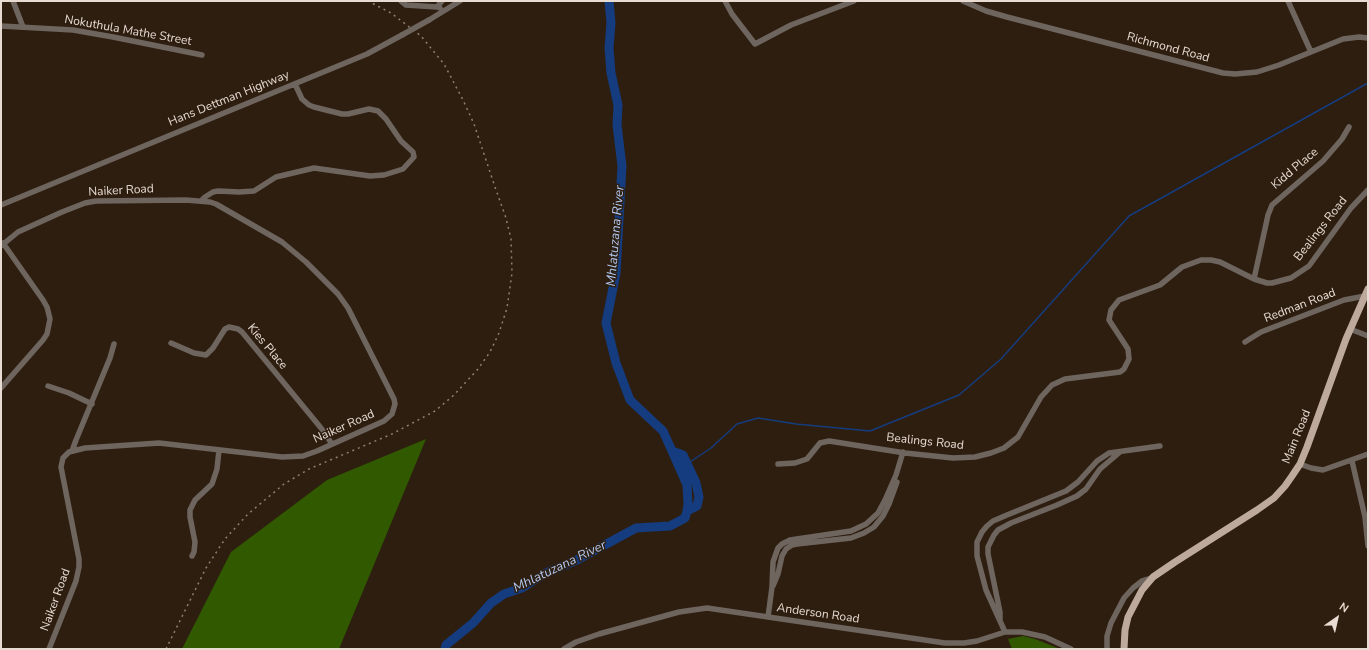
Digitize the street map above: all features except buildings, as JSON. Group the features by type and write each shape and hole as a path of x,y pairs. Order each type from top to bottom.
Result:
{"main road":[{"name":"Main Road","path":"1124,649 1128,617 1142,590 1153,577 1274,498 1285,486 1300,464 1350,329 1366,293"}],"street":[{"path":"12,1 23,27"},
{"path":"402,1 406,5 437,7 446,11"},
{"path":"437,7 442,1"},
{"name":"Hans Dettman Highway","path":"1,205 367,54 446,11 460,1"},
{"path":"725,1 732,14 755,44 791,25 854,1"},
{"name":"Richmond Road","path":"963,1 986,11 1007,17 1223,73 1235,74 1257,72 1279,65 1343,39 1359,37 1368,38"},
{"path":"1288,1 1311,52"},
{"name":"Nokuthula Mathe Street","path":"1,26 73,30 202,55"},
{"path":"201,201 213,192 254,191 276,177 314,168 370,176 384,175 403,169 414,157 413,152 401,140 378,110 369,109 342,114 314,107 302,100 295,84"},
{"name":"Kidd Place","path":"1254,279 1268,215 1272,205 1323,161 1342,139 1349,127"},
{"name":"Bealings Road","path":"778,464 802,462 807,459 820,443 829,441 904,452 964,458 991,453 1012,443 1018,438 1040,398 1052,385 1065,379 1120,372 1127,365 1130,355 1124,341 1109,320 1111,310 1119,300 1160,285 1182,267 1196,261 1211,260 1230,266 1254,279 1267,283 1291,278 1303,271 1314,259 1351,208 1368,190"},
{"name":"Naiker Road","path":"2,245 18,232 85,203 110,201 186,200 210,202 282,242 306,262 338,294 348,308 394,399 395,404 392,414 384,421 303,456 289,457 159,443 85,448 72,451 63,458 61,468 79,559 79,567 76,581 49,649"},
{"path":"1,388 43,340 47,334 50,319 47,307 43,300 2,245"},
{"name":"Redman Road","path":"1244,342 1261,332 1366,293"},
{"name":"Kies Place","path":"171,343 194,353 206,354 214,348 225,329 229,327 238,328 332,444"},
{"path":"1350,329 1368,336"},
{"path":"72,451 77,436 92,404 114,344"},
{"path":"48,386 69,393 92,404"},
{"path":"1005,632 1000,624 986,590 977,556 978,542 982,532 993,521 1066,491 1109,453 1134,451 1160,446"},
{"path":"192,556 195,542 190,510 195,500 210,487 215,478 219,460 219,450"},
{"path":"768,617 772,587 778,574 782,556 788,547 797,544 857,536 870,530 879,522 893,494 904,452"},
{"path":"1000,624 1000,612 988,554 988,547 994,535 998,530 1011,523 1077,496 1089,485 1100,469 1120,452"},
{"path":"1300,464 1322,470 1352,461 1368,454"},
{"path":"1352,461 1365,516 1368,546"},
{"name":"Main Road","path":"1107,649 1111,623 1124,598 1142,581 1153,577"},
{"name":"Anderson Road","path":"564,649 576,642 599,634 679,612 697,609 718,609 949,643 976,641 1005,632 1030,633 1045,637 1071,649"}],"green space":[{"path":"426,439 339,649 182,649 231,552 327,480"},
{"path":"1023,636 1060,649 1012,649 1008,639"}],"waterway":[{"name":"Mhlatuzana River","path":"445,649 446,645 473,623 491,603 504,594 522,588 546,573 577,560 636,528 670,526 685,518 687,511 697,506 699,497 696,483 683,455 672,451 663,431 630,400 616,363 606,323 616,273 622,166 617,125 618,105 611,73 609,48 611,23 609,1"},
{"path":"687,464 711,448 737,424 758,418 796,424 870,431 959,395 1001,359 1129,216 1368,83"},
{"name":"Mhlatuzana River","path":"672,451 687,485 687,511"}],"railway":[{"path":"166,649 206,568 225,539 248,514 284,484 309,469 392,434 435,411 454,395 478,369 490,352 499,333 507,308 512,273 511,239 506,218 474,124 444,64 421,36 391,13 368,1"}]}
